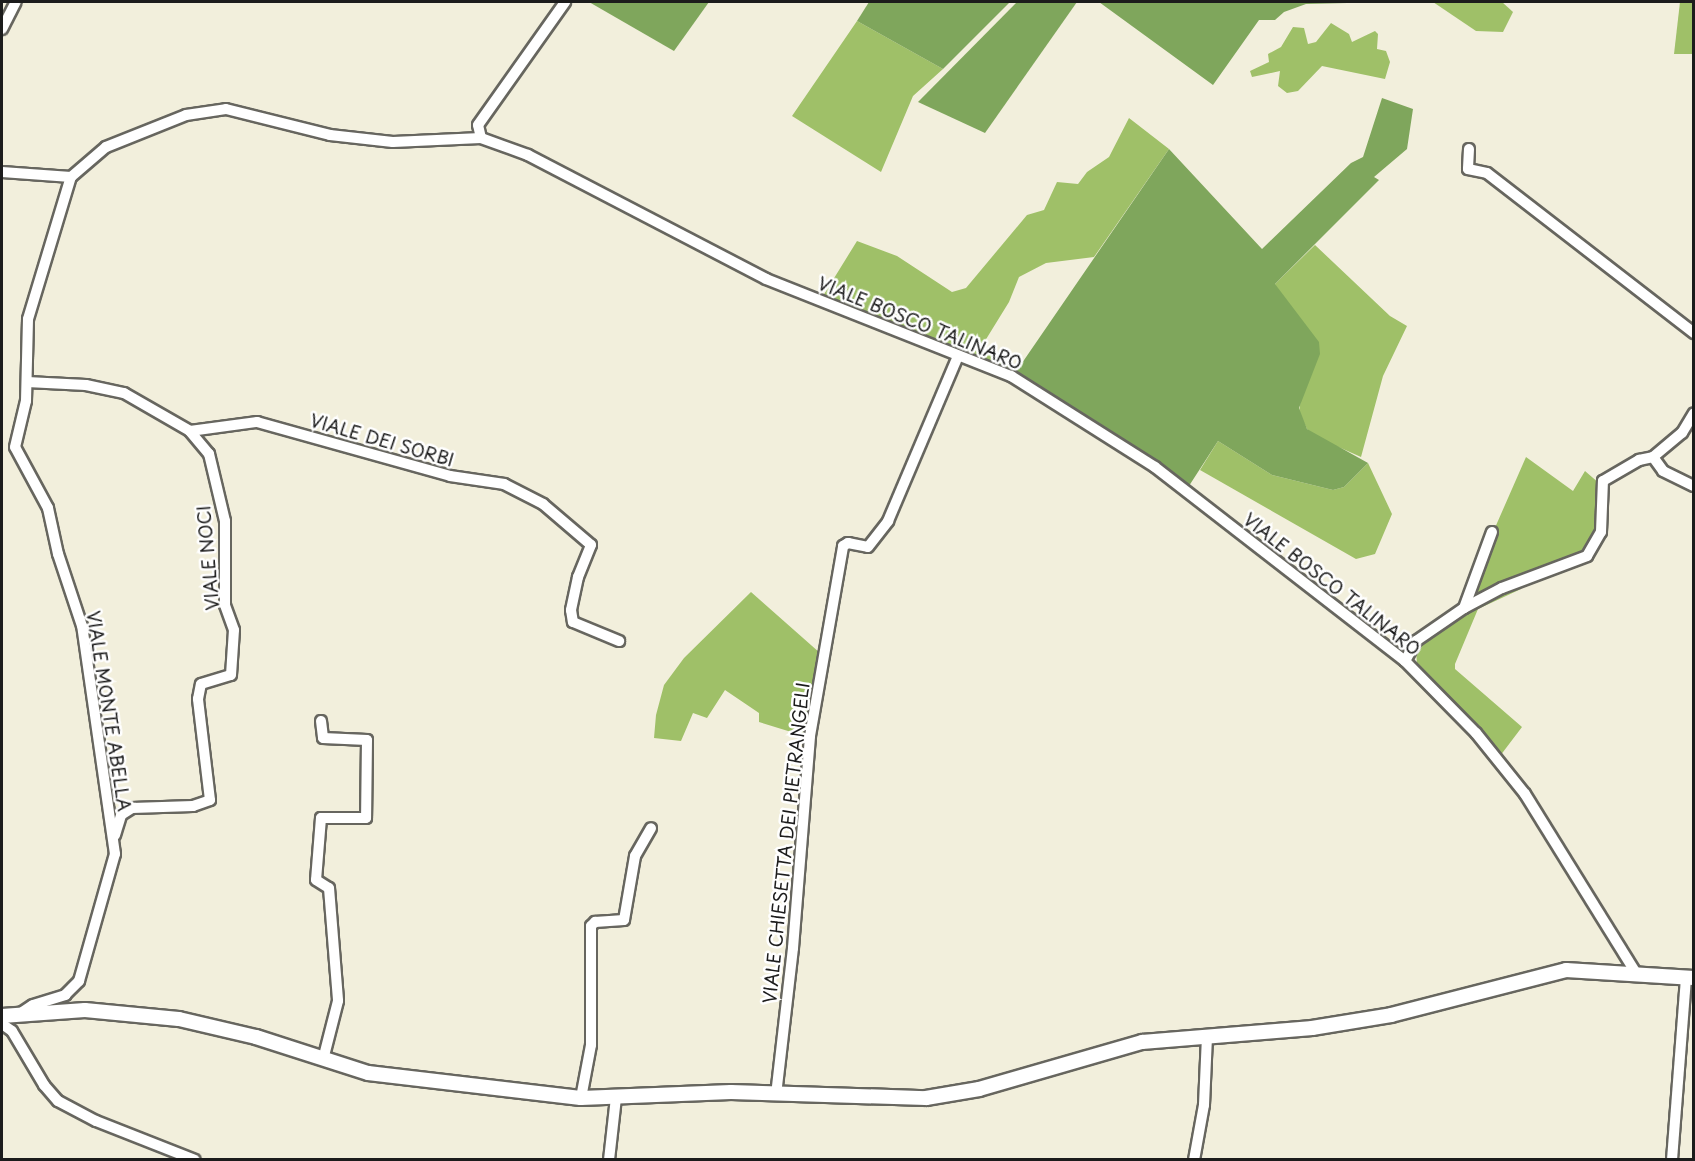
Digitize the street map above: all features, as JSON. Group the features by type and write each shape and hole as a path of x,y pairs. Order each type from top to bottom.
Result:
{"main road":[{"path":"2,1016 85,1010 179,1020 256,1037 368,1073 581,1098 616,1098 670,1092 926,1098 978,1089 1143,1042 1312,1028 1391,1015 1566,970 1690,978"}],"street":[{"path":"2,29 16,2"},
{"path":"481,138 478,125 565,2"},
{"name":"VIALE BOSCO TALINARO","path":"71,177 106,147 186,115 226,109 330,135 393,142 481,138 528,155 766,279 1032,388 1155,467 1405,661 1476,733 1525,794 1636,973"},
{"path":"1469,149 1468,169 1487,173 1694,333"},
{"path":"2,172 71,177"},
{"name":"VIALE MONTE ABELLA","path":"21,1013 65,995 78,981 109,879 114,836 105,798 82,626 58,554 48,508 15,447 27,382 28,319 71,177"},
{"name":"VIALE CHIESETTA DEI PIETRANGELI","path":"776,1095 795,926 810,736 843,546 848,543 868,547 888,520 958,356"},
{"path":"27,382 86,385 124,393 190,430"},
{"path":"1405,661 1416,641 1464,608 1502,588 1587,556 1601,532 1603,481 1639,460 1653,457 1682,433 1694,413"},
{"name":"VIALE DEI SORBI","path":"190,430 257,422 450,476 504,484 543,504 591,544 578,577 571,610 573,622 620,641"},
{"name":"VIALE NOCI","path":"114,836 121,815 132,808 193,806 210,800 198,699 201,684 231,675 234,630 225,604 225,521 209,454 190,430"},
{"path":"1653,457 1663,471 1694,486"},
{"path":"1464,608 1492,532"},
{"path":"321,721 323,738 367,740 366,819 321,818 316,880 329,888 338,1001 323,1060"},
{"path":"581,1098 591,1045 591,926 595,921 624,920 635,856 651,828"},
{"path":"1672,1160 1690,978"},
{"path":"2,1024 12,1031 44,1085 58,1101 96,1121 176,1155 195,1160"},
{"path":"1194,1160 1204,1105 1207,1035"},
{"path":"609,1160 616,1098"}],"green space":[{"path":"589,2 709,2 674,51"},
{"path":"869,2 1010,2 943,69 857,21"},
{"path":"1017,2 1077,2 985,133 918,102"},
{"path":"1099,2 1389,2 1306,4 1284,12 1275,20 1259,20 1213,85"},
{"path":"1433,2 1502,2 1513,12 1503,32 1476,31"},
{"path":"1680,2 1693,2 1693,54 1674,54"},
{"path":"857,21 943,69 913,96 881,172 792,116"},
{"path":"1331,23 1349,34 1352,42 1375,31 1378,34 1377,49 1386,51 1390,62 1385,79 1322,66 1298,91 1287,93 1278,86 1280,71 1252,77 1250,71 1269,62 1268,54 1281,47 1293,27 1304,28 1308,44 1316,42"},
{"path":"1382,98 1413,109 1407,149 1374,177 1379,180 1275,284 1319,342 1320,354 1299,408 1307,429 1368,463 1344,487 1333,490 1272,475 1218,441 1187,489 1013,376 1169,149 1262,249 1351,163 1363,157"},
{"path":"1129,118 1169,149 1094,257 1046,263 1019,277 1009,302 980,349 1017,369 1013,376 823,296 857,241 897,256 952,292 966,288 1027,215 1044,210 1057,182 1078,184 1087,172 1109,157"},
{"path":"1315,245 1390,316 1407,326 1383,376 1361,457 1316,437 1307,429 1299,413 1301,397 1275,284"},
{"path":"1218,441 1272,475 1333,490 1344,487 1368,463 1392,514 1375,554 1356,559 1200,470"},
{"path":"1526,457 1573,491 1585,471 1600,484 1597,532 1590,547 1576,558 1470,601 1494,530"},
{"path":"1513,586 1521,589 1478,609 1455,664 1455,669 1522,727 1500,756 1417,666 1416,648 1426,635"},
{"path":"751,592 820,653 806,732 801,735 759,722 759,713 725,690 707,718 693,713 681,741 654,738 656,715 664,685 684,658"}]}
